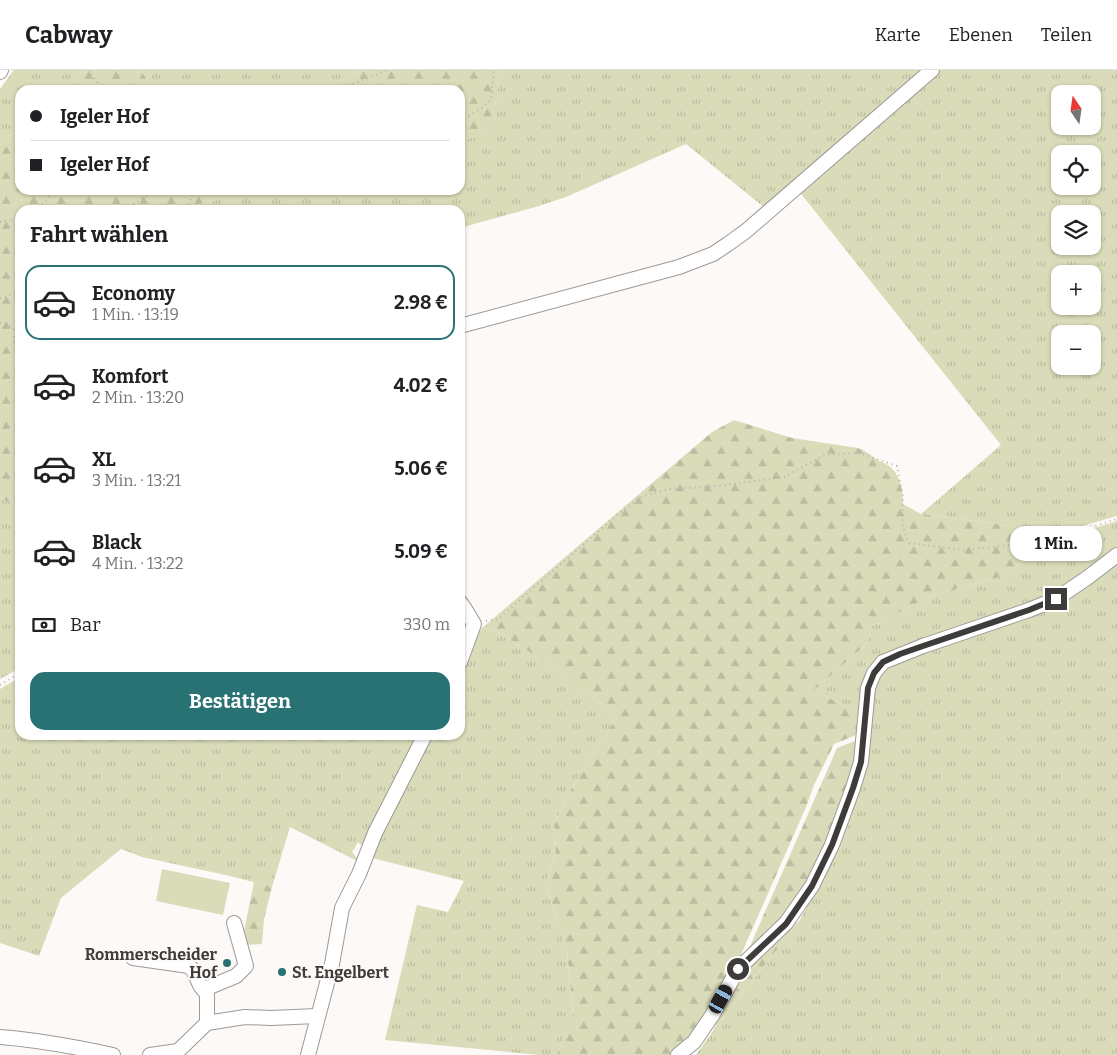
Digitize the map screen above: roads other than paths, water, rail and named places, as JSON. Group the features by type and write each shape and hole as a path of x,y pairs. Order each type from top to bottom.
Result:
{"street":[{"path":"465,325 679,267 713,254 746,231 932,70"},
{"path":"678,1055 694,1042 713,1014 738,969 786,924 812,886 832,845 853,788 861,762 868,688 874,673 883,662 900,654 1056,599 1117,555"},
{"path":"465,609 474,624 465,648"},
{"path":"308,1055 332,964 342,908 359,874 375,833 422,740"},
{"path":"207,1023 207,988 236,976 246,966 234,923"},
{"path":"133,958 189,966 194,970 202,989 207,993"},
{"path":"150,1055 178,1051 207,1023 245,1017 318,1016"},
{"path":"0,1037 28,1039 113,1055"}],"place":[{"name":"Rommerscheider Hof","path":"227,963"},
{"name":"St. Engelbert","path":"282,972"}]}
